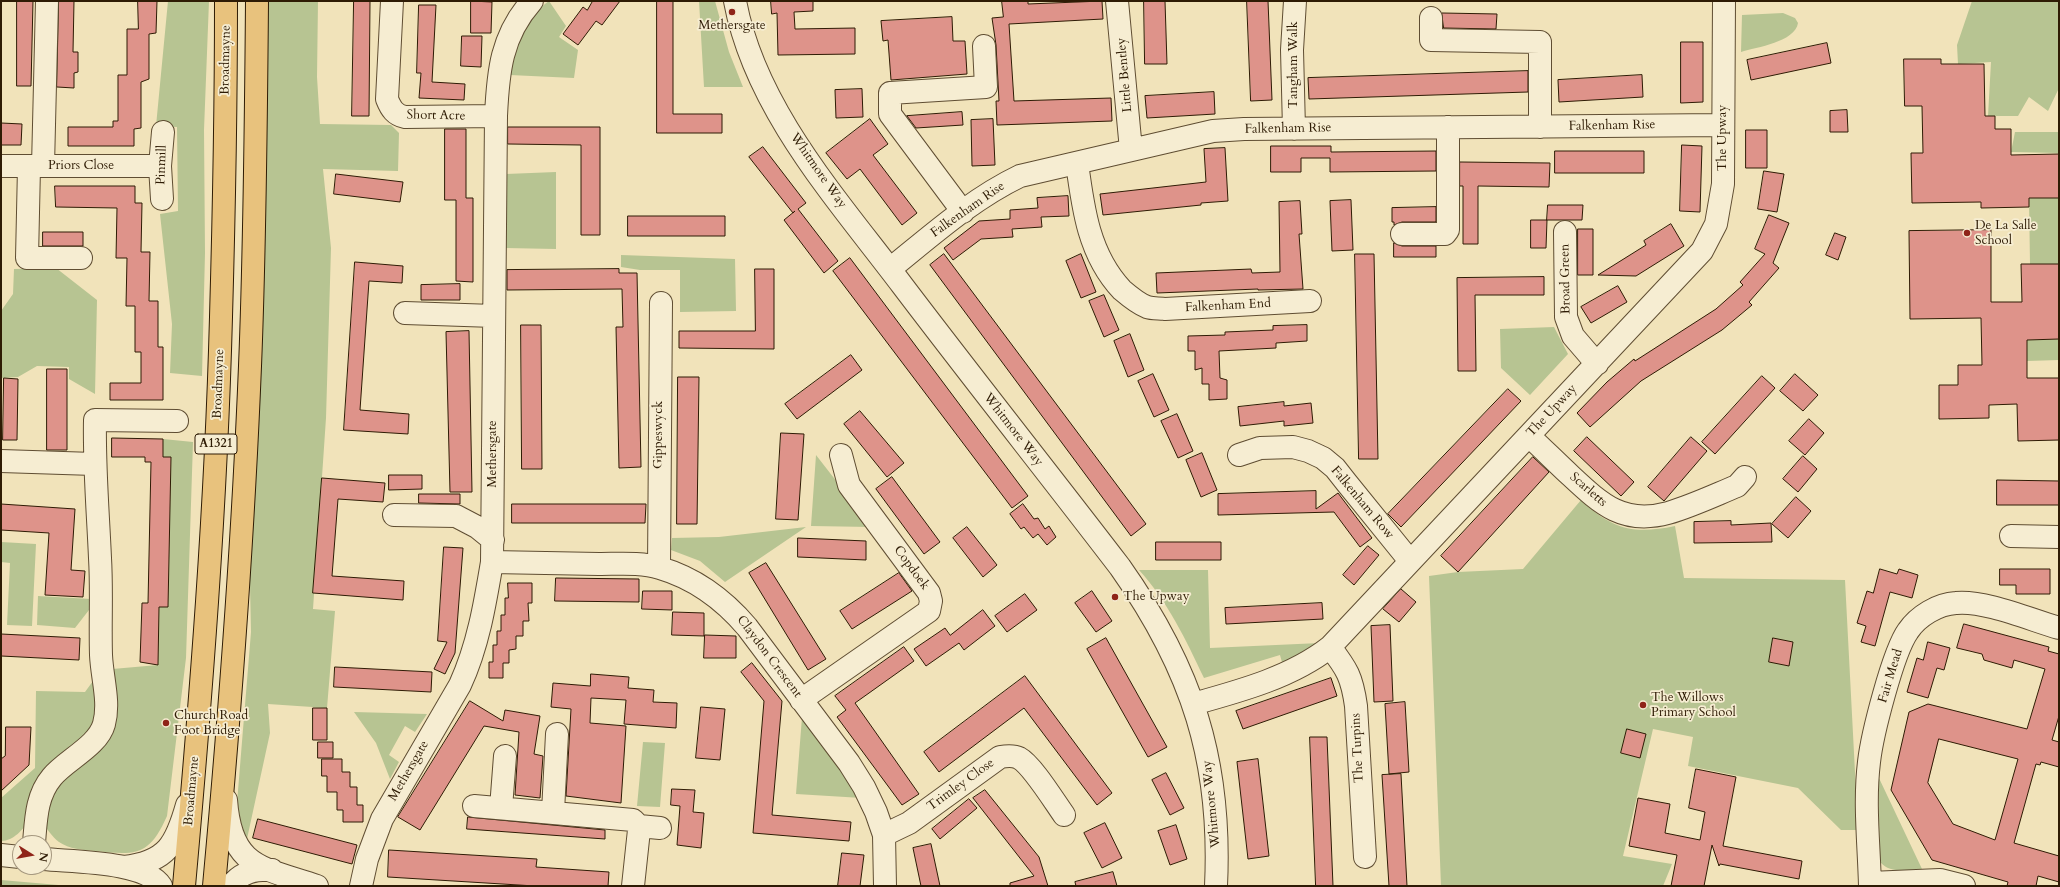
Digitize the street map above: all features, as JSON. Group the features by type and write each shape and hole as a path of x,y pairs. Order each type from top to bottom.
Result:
{"main road":[{"name":"Broadmayne","path":"184,886 194,777 217,428 222,311 226,1"},
{"name":"A1321","path":"214,886 225,775 240,571 250,364 257,1"}],"street":[{"path":"47,1 36,166 27,258 81,258"},
{"name":"Short Acre","path":"392,1 387,99 394,112 398,116 405,117 496,116"},
{"name":"Methersgate","path":"361,886 367,860 382,819 460,685 468,667 486,602 492,562 493,540 496,116 498,75 502,56 515,23 532,1"},
{"name":"Whitmore Way","path":"735,1 744,37 755,63 794,139 890,269 1075,508 1144,601 1172,653 1193,704 1208,757 1213,784 1218,841 1216,886"},
{"name":"Little Bentley","path":"1117,1 1120,19 1131,150"},
{"name":"Tangham Walk","path":"1294,129 1292,50 1295,1"},
{"name":"The Upway","path":"1193,704 1292,671 1314,660 1330,646 1702,251 1710,237 1720,207 1723,184 1722,125 1724,1"},
{"path":"1431,18 1431,40 1540,42 1540,127"},
{"path":"963,212 890,114 890,92 986,87 984,46"},
{"name":"Falkenham Rise","path":"890,269 963,212 1001,185 1020,176 1213,131 1448,127 1722,125"},
{"path":"1402,234 1445,234 1448,230 1448,127"},
{"name":"Pinmill","path":"162,199 160,166 163,132"},
{"name":"Falkenham End","path":"1077,163 1082,205 1088,230 1098,254 1112,279 1128,295 1147,307 1165,309 1310,301"},
{"name":"Priors Close","path":"1,166 160,166"},
{"name":"Broad Green","path":"1565,232 1566,317 1573,336 1597,364"},
{"name":"Gippeswyck","path":"659,567 661,303"},
{"path":"405,313 494,316"},
{"path":"35,835 37,811 42,793 52,777 94,740 104,725 107,706 102,670 100,559 94,464 95,420 177,421"},
{"name":"Scarletts","path":"1529,436 1591,495 1606,507 1625,514 1648,516 1668,512 1737,486 1745,477"},
{"name":"Falkenham Row","path":"1239,455 1260,448 1294,447 1308,451 1323,458 1335,468 1410,561"},
{"name":"Copdoek","path":"841,456 849,485 929,593 931,601 929,611"},
{"path":"1,461 94,464"},
{"path":"394,516 456,516 477,527 493,540"},
{"path":"2011,536 2059,537"},
{"name":"Claydon Crescent","path":"492,562 632,564 659,567 681,575 713,594 737,615 849,763 864,787 876,812 884,835 885,886"},
{"path":"801,700 929,611 948,596"},
{"name":"Fair Mead","path":"1870,884 1867,790 1869,761 1890,677 1907,632 1915,622 1928,612 1955,603 1970,602 2059,628"},
{"name":"The Turpins","path":"1330,646 1343,664 1353,682 1356,706 1365,857"},
{"path":"552,812 557,734"},
{"name":"Trimley Close","path":"884,835 909,823 1000,757 1009,755 1018,757 1026,764 1064,815"},
{"path":"501,808 505,756"},
{"path":"225,775 229,826 234,842 245,856 257,865 317,886"},
{"path":"124,867 142,865 155,860 171,845 179,831 194,777"},
{"path":"474,806 629,818 633,820 645,832 633,886"},
{"path":"1,855 12,856"},
{"path":"52,860 124,867 141,871 153,877 161,886"},
{"path":"230,886 242,875 249,872 258,869 272,870"},
{"path":"1870,884 1940,880 1964,886"}],"green space":[{"path":"168,1 209,1 204,130 205,253 202,376 170,373 172,324 160,214 178,211 177,127 156,126"},
{"path":"262,1 318,1 317,77 320,124 391,125 399,133 398,171 323,169 331,248 326,418 313,609 335,611 327,708 268,704 270,733 245,848 236,815 251,632 249,539"},
{"path":"549,1 566,26 559,37 578,50 574,78 510,75 522,34 533,16"},
{"path":"699,1 715,1 729,52 743,87 704,87"},
{"path":"1972,1 2059,1 2059,88 2048,111 2029,97 2018,116 1988,116 1991,62 1958,64 1957,45"},
{"path":"1783,13 1795,18 1798,23 1790,35 1774,43 1741,52 1742,15"},
{"path":"2015,132 2059,132 2059,153 2011,152"},
{"path":"556,172 556,249 505,248 506,174"},
{"path":"2029,198 2059,198 2059,264 2030,264"},
{"path":"621,255 735,259 736,311 680,312 680,270 640,270 621,267"},
{"path":"56,268 97,300 95,394 69,379 69,367 37,366 18,377 1,378 1,311 13,294 14,269"},
{"path":"1554,327 1568,354 1530,395 1501,368 1500,329"},
{"path":"2059,339 2059,360 2027,361 2021,340"},
{"path":"163,439 193,442 186,658 167,816 154,839 147,846 131,852 121,853 76,849 56,840 41,821 30,820 16,835 12,835 12,838 1,841 1,798 35,768 36,691 85,692 101,670 158,665 159,607 168,606 171,457 163,457"},
{"path":"816,455 872,527 811,526"},
{"name":"The Willows Primary School","path":"1581,500 1603,518 1624,527 1647,530 1675,526 1684,578 1845,580 1858,830 1841,830 1798,788 1688,766 1693,737 1653,729 1623,856 1672,864 1663,886 1441,886 1429,576 1458,572 1523,569"},
{"path":"806,527 725,582 700,561 671,550 672,538 719,537"},
{"path":"1,542 36,544 32,626 7,625 10,563 1,562"},
{"path":"1139,570 1208,570 1210,648 1320,643 1283,666 1280,655 1204,678 1168,608"},
{"path":"38,596 91,599 89,610 75,628 37,625"},
{"path":"354,712 427,714 415,732 405,726 389,755 399,762 390,779 376,743"},
{"path":"802,717 862,798 796,794"},
{"path":"643,742 665,743 660,807 637,806"},
{"path":"1878,776 1922,869 1894,870 1884,866 1880,862"},
{"path":"1,880 70,886 1,886"}],"building":[{"path":"17,1 33,1 31,86 17,86"},
{"path":"59,1 74,1 73,52 78,52 78,72 74,73 74,88 57,87"},
{"path":"138,1 157,1 156,33 149,34 149,79 141,82 141,128 134,129 134,146 68,146 68,127 113,127 113,121 118,121 118,75 127,75 127,29 138,29"},
{"path":"354,1 370,1 369,116 352,116"},
{"path":"471,1 492,2 491,33 471,33"},
{"path":"593,1 620,1 602,25 596,21 578,45 563,34 583,7 587,10"},
{"path":"657,1 673,1 673,114 722,114 722,133 657,133"},
{"path":"771,1 813,1 813,11 794,12 795,29 855,28 855,54 778,55 777,13 772,14"},
{"path":"1002,1 1028,1 1028,4 1102,1 1103,19 1009,24 1014,101 1111,98 1112,121 997,125 996,101 999,101 996,45 992,18 1003,17"},
{"path":"1144,1 1165,1 1167,64 1145,64"},
{"path":"1247,1 1268,1 1272,100 1251,101"},
{"path":"419,5 436,5 432,82 465,84 464,100 419,98 421,73 417,73"},
{"path":"1442,13 1497,14 1496,29 1444,28"},
{"path":"952,17 953,41 965,41 967,74 891,80 888,40 883,41 881,21"},
{"path":"462,36 482,36 481,67 461,66"},
{"path":"1681,42 1703,42 1703,102 1681,103"},
{"path":"1827,43 1831,63 1751,80 1747,60"},
{"path":"1904,59 1941,59 1941,64 1984,64 1985,116 1995,116 1995,129 2011,129 2011,155 2059,154 2059,198 2029,198 2029,207 1981,208 1981,202 1912,203 1911,153 1923,153 1922,106 1905,106"},
{"path":"1528,71 1528,92 1309,99 1308,78"},
{"path":"1642,75 1643,97 1559,102 1558,80"},
{"path":"862,89 863,117 836,118 835,90"},
{"path":"1214,92 1215,114 1147,118 1145,96"},
{"path":"1847,110 1848,132 1830,132 1830,111"},
{"path":"962,112 963,125 916,128 907,116"},
{"path":"870,119 888,144 873,155 917,213 902,225 860,169 847,179 826,153"},
{"path":"993,119 995,165 972,166 971,120"},
{"path":"1,123 22,124 21,145 1,145"},
{"path":"508,127 600,127 600,235 581,235 581,145 508,144"},
{"path":"445,129 466,129 466,198 473,198 473,282 456,281 456,200 445,200"},
{"path":"1746,130 1767,130 1767,168 1746,168"},
{"path":"1682,145 1702,146 1700,212 1680,211"},
{"path":"1271,146 1331,146 1331,152 1436,151 1436,171 1330,172 1330,158 1301,158 1301,172 1271,172"},
{"path":"763,147 806,203 798,209 838,261 824,273 784,220 793,213 749,157"},
{"path":"1225,148 1228,201 1103,215 1100,194 1206,182 1204,149"},
{"path":"1555,151 1644,151 1644,173 1555,173"},
{"path":"1460,162 1550,163 1549,187 1478,186 1478,244 1463,244 1463,186 1460,186"},
{"path":"1764,171 1784,174 1777,212 1758,209"},
{"path":"336,174 403,182 400,202 334,194"},
{"path":"55,186 135,186 135,203 142,203 141,252 150,252 149,301 158,301 158,347 163,347 163,400 110,400 110,383 141,383 141,352 135,352 135,306 126,306 127,258 116,258 117,208 56,207"},
{"path":"1068,196 1069,216 1041,217 1042,227 1012,229 1013,237 981,239 953,260 944,248 979,221 1010,219 1010,210 1038,208 1037,198"},
{"path":"1351,200 1353,250 1332,251 1330,201"},
{"path":"1300,201 1302,234 1299,234 1303,289 1258,289 1157,293 1156,273 1251,269 1252,273 1280,272 1279,202"},
{"path":"1548,205 1583,205 1582,220 1547,220"},
{"path":"1436,207 1436,222 1402,222 1394,225 1394,222 1392,222 1392,208"},
{"path":"1769,215 1789,223 1773,263 1779,268 1749,302 1752,305 1722,330 1641,381 1590,427 1577,413 1607,382 1634,359 1635,361 1716,309 1743,285 1740,282 1765,254 1755,249"},
{"path":"628,216 725,216 725,236 628,236"},
{"path":"1531,220 1547,220 1546,248 1531,248"},
{"path":"1671,224 1684,246 1636,276 1598,275 1646,245 1644,241"},
{"path":"1578,229 1593,229 1593,275 1578,275"},
{"path":"1991,230 1991,302 2022,302 2021,264 2059,264 2059,339 2027,340 2027,378 2059,378 2059,440 2018,441 2017,404 1989,405 1989,418 1939,419 1939,385 1958,385 1958,365 1982,365 1981,318 1910,319 1909,231"},
{"path":"43,232 83,232 83,246 43,246"},
{"path":"1835,233 1846,237 1838,260 1826,255"},
{"path":"1394,243 1402,246 1436,246 1436,257 1394,257"},
{"path":"944,254 1146,524 1131,536 930,265"},
{"path":"1081,254 1096,292 1081,298 1066,261"},
{"path":"1355,254 1374,254 1378,459 1359,459"},
{"path":"850,258 1028,496 1012,508 833,271"},
{"path":"355,262 403,266 402,283 369,281 360,410 409,414 408,434 344,430"},
{"path":"619,269 619,273 637,273 641,467 619,468 616,327 623,327 622,289 507,290 507,270"},
{"path":"755,269 774,269 774,349 679,348 679,331 755,331"},
{"path":"1544,277 1544,295 1475,295 1476,371 1458,371 1457,278"},
{"path":"460,284 460,300 421,300 421,285"},
{"path":"1618,286 1627,302 1591,323 1581,307"},
{"path":"1104,295 1119,330 1104,337 1089,301"},
{"path":"521,325 541,325 542,469 522,469"},
{"path":"1307,325 1307,341 1276,343 1276,348 1219,351 1220,378 1227,380 1227,399 1209,400 1209,384 1202,384 1202,368 1195,370 1195,351 1188,351 1188,336 1225,335 1225,332 1273,330 1273,326"},
{"path":"469,331 472,492 450,492 446,332"},
{"path":"1130,334 1144,370 1128,377 1114,341"},
{"path":"851,355 862,370 797,419 785,404"},
{"path":"47,369 67,369 67,450 47,450"},
{"path":"1153,374 1169,410 1154,417 1138,381"},
{"path":"1795,374 1818,395 1803,411 1780,391"},
{"path":"1762,376 1775,388 1715,454 1702,442"},
{"path":"678,377 699,377 697,524 677,524"},
{"path":"4,378 18,379 17,440 3,440"},
{"path":"1508,389 1521,401 1401,527 1388,514"},
{"path":"1284,402 1284,406 1311,403 1313,423 1284,426 1284,421 1240,426 1238,407"},
{"path":"860,411 904,463 887,477 844,424"},
{"path":"1177,414 1193,451 1178,458 1161,421"},
{"path":"1809,419 1824,433 1805,455 1789,441"},
{"path":"781,433 804,434 798,520 776,519"},
{"path":"1587,437 1634,482 1621,496 1574,451"},
{"path":"1691,437 1707,451 1664,501 1648,487"},
{"path":"112,438 163,439 163,457 171,457 168,607 159,607 158,665 140,662 142,603 148,603 151,462 145,462 145,457 112,457"},
{"path":"1202,453 1217,490 1201,497 1186,460"},
{"path":"1803,456 1817,469 1798,492 1783,479"},
{"path":"1533,457 1549,472 1458,572 1441,556"},
{"path":"389,475 422,475 422,489 389,490"},
{"path":"892,477 940,542 924,554 876,489"},
{"path":"322,478 385,483 383,502 338,499 332,576 404,581 403,600 313,593"},
{"path":"1997,480 2059,481 2059,505 1997,505"},
{"path":"1316,491 1316,509 1338,493 1372,538 1360,547 1334,512 1218,515 1218,494"},
{"path":"419,494 460,494 460,504 419,503"},
{"path":"1796,497 1811,511 1788,538 1772,524"},
{"path":"1,504 75,509 71,570 85,571 83,597 45,595 49,533 1,530"},
{"path":"512,504 646,504 645,523 512,523"},
{"path":"1023,504 1034,519 1038,518 1045,529 1049,526 1056,537 1047,545 1038,534 1033,538 1024,527 1021,529 1010,514"},
{"path":"1731,521 1731,525 1771,523 1772,542 1694,543 1694,522"},
{"path":"967,527 997,565 983,577 953,538"},
{"path":"798,538 866,541 866,560 798,557"},
{"path":"1156,542 1221,542 1221,560 1156,560"},
{"path":"1368,546 1379,555 1354,585 1343,575"},
{"path":"444,547 463,548 455,653 445,674 434,669 447,642 438,641"},
{"path":"766,563 826,659 808,670 749,573"},
{"path":"1880,569 1897,574 1899,569 1918,575 1912,598 1890,592 1875,646 1861,642 1866,626 1857,623 1867,591 1873,593"},
{"path":"2000,569 2050,569 2050,594 2016,594 2016,585 2000,585"},
{"path":"899,573 912,591 852,629 840,611"},
{"path":"556,578 639,579 639,602 555,601"},
{"path":"508,583 532,583 532,603 528,603 529,621 523,621 523,636 516,636 516,649 509,650 509,663 503,663 503,678 489,678 489,662 493,662 493,645 497,645 497,631 501,631 501,615 505,615 505,598 508,598"},
{"path":"1401,589 1416,602 1399,622 1383,609"},
{"path":"643,591 672,591 672,610 642,609"},
{"path":"1092,591 1112,621 1096,632 1075,603"},
{"path":"1025,594 1037,610 1007,632 995,616"},
{"path":"1322,603 1323,619 1226,624 1225,608"},
{"path":"983,610 995,626 964,650 959,643 926,666 914,649 945,628 950,635"},
{"path":"673,612 704,613 704,636 672,635"},
{"path":"1964,624 2049,647 2048,651 2059,654 2059,716 2052,740 2059,742 2059,767 2041,762 2040,765 2036,764 2014,843 2059,856 2059,882 2038,876 2036,886 2007,886 2008,882 1932,860 1891,790 1909,712 1928,704 2027,729 2045,669 2014,660 2012,668 1984,660 1982,654 1957,648","holes":["1939,739 2018,759 1995,840 1953,824 1928,783"]},
{"path":"1390,625 1393,701 1374,702 1371,626"},
{"path":"1,634 80,638 79,660 1,656"},
{"path":"705,635 736,636 736,658 704,658"},
{"path":"1106,638 1167,747 1148,757 1087,649"},
{"path":"1773,638 1793,642 1789,666 1769,662"},
{"path":"1928,642 1950,648 1944,670 1937,668 1928,698 1907,692 1917,658 1923,660"},
{"path":"904,647 914,661 855,703 919,794 902,805 837,717 846,710 835,696"},
{"path":"752,663 782,701 772,815 851,822 849,841 753,833 764,701 741,672"},
{"path":"335,667 432,672 431,692 334,687"},
{"path":"591,674 629,677 628,688 654,690 653,702 677,703 676,728 624,724 626,700 591,698 590,723 626,726 621,803 566,796 571,709 551,707 553,683 590,686"},
{"path":"1025,676 1112,793 1097,805 1024,708 939,772 924,752"},
{"path":"1331,678 1337,696 1243,729 1236,711"},
{"path":"470,701 503,721 505,710 540,716 534,754 543,756 540,798 515,795 519,732 484,726 420,830 398,817"},
{"path":"1405,702 1409,772 1389,774 1385,704"},
{"path":"701,707 725,709 720,760 696,758"},
{"path":"313,708 327,708 327,740 313,740"},
{"path":"6,727 31,727 29,765 1,791 1,759 5,756"},
{"path":"1627,729 1646,734 1640,758 1621,753"},
{"path":"1310,737 1327,737 1333,886 1316,886"},
{"path":"318,742 333,742 333,758 318,758"},
{"path":"322,759 342,759 342,772 350,772 350,787 357,787 357,805 363,805 363,822 343,822 343,810 337,810 337,792 327,792 327,776 322,776"},
{"path":"1258,759 1269,856 1248,859 1237,762"},
{"path":"1696,769 1736,777 1723,846 1802,861 1799,879 1720,864 1719,866 1712,845 1704,886 1671,886 1677,855 1629,846 1638,798 1670,804 1665,833 1700,840 1705,812 1689,808"},
{"path":"1166,773 1184,808 1170,815 1152,780"},
{"path":"1401,774 1407,886 1389,886 1382,775"},
{"path":"672,789 695,790 693,812 704,813 701,848 677,845 680,806 671,805"},
{"path":"985,790 1039,857 1048,886 1010,886 1010,883 1034,876 973,798"},
{"path":"969,799 977,808 940,839 932,829"},
{"path":"468,817 605,830 605,839 467,829"},
{"path":"258,819 357,845 352,864 253,838"},
{"path":"1105,823 1122,858 1102,868 1084,833"},
{"path":"1176,825 1187,859 1170,865 1158,831"},
{"path":"931,844 940,886 921,886 913,848"},
{"path":"389,850 537,859 536,867 609,872 608,886 535,886 388,877"},
{"path":"842,853 864,855 860,886 838,886"},
{"path":"1113,872 1117,886 1076,886 1075,882"}],"place":[{"name":"Methersgate","path":"732,12"},
{"name":"De La Salle School","path":"1967,233"},
{"name":"The Upway","path":"1115,597"},
{"name":"The Willows Primary School","path":"1643,705"},
{"name":"Church Road Foot Bridge","path":"166,723"}]}
